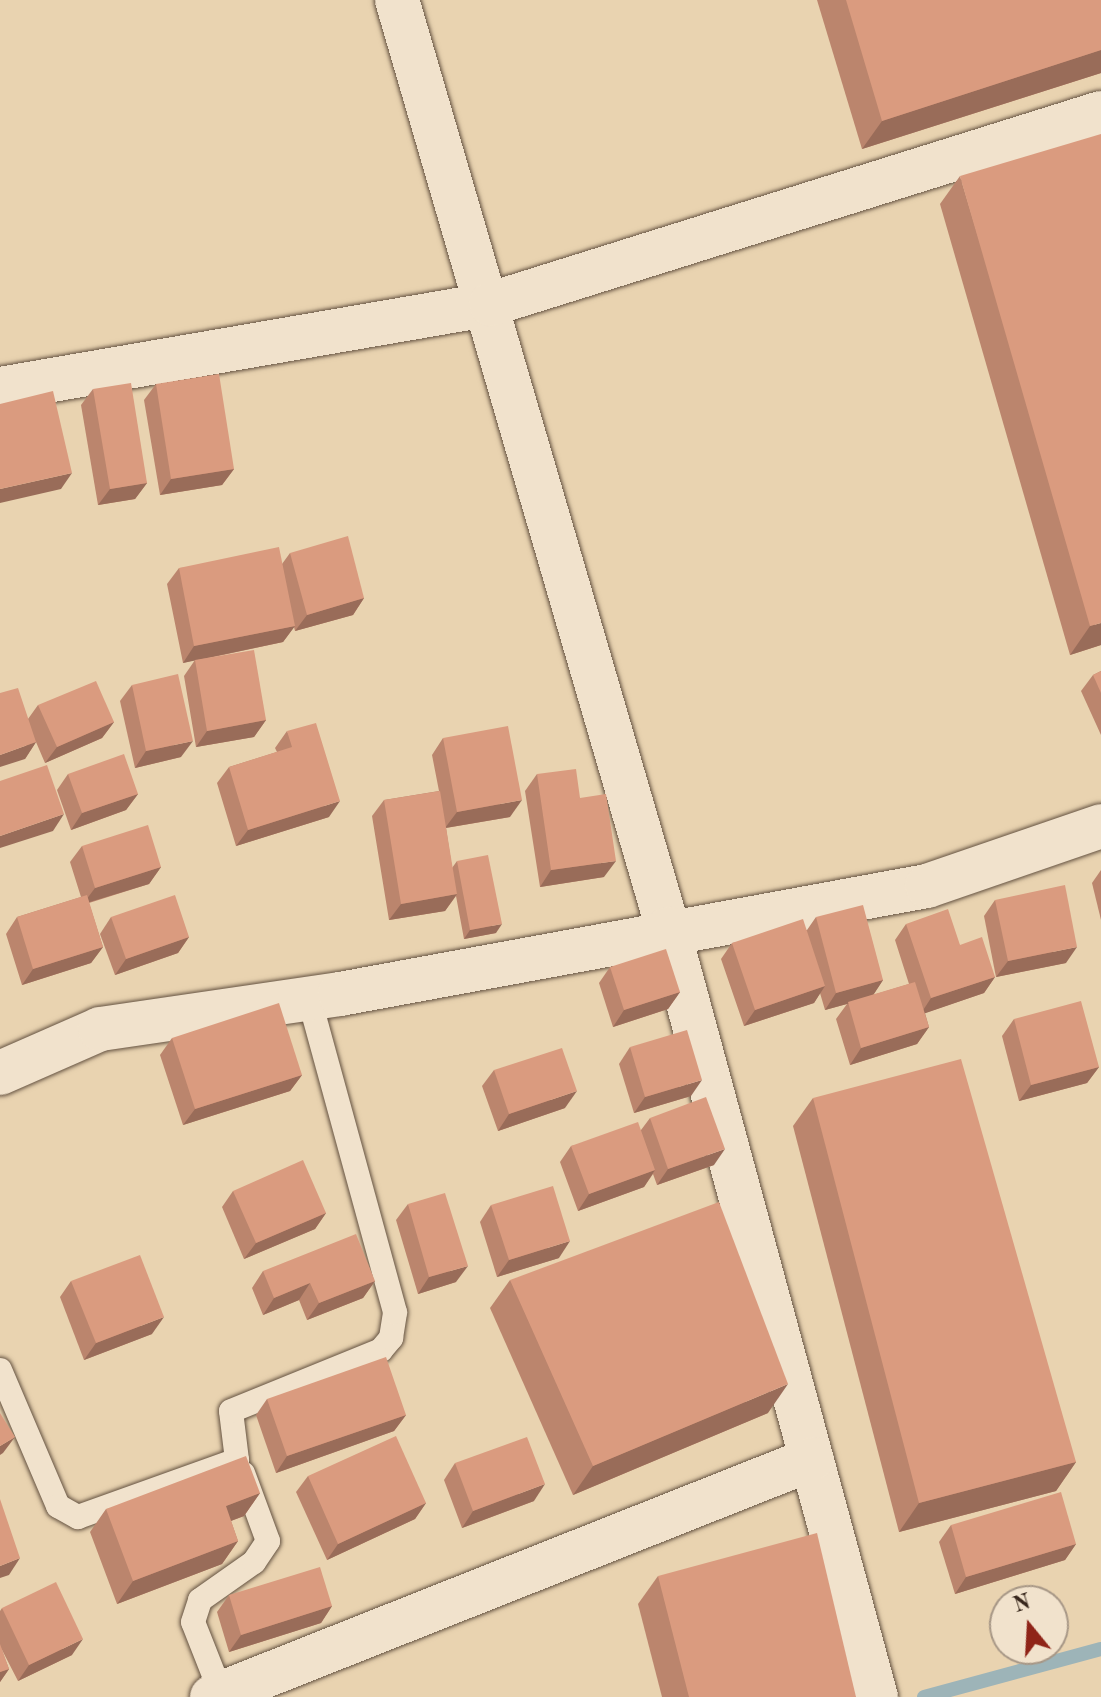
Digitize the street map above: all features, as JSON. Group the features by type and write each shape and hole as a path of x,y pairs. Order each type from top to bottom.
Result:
{"street":[{"path":"397,0 491,304 668,929 876,1697"},
{"path":"0,389 491,304 1101,113"},
{"path":"0,1073 100,1029 309,998 668,929 927,886 1101,826"},
{"path":"216,1695 812,1459"}],"lane":[{"path":"216,1695 193,1622 200,1600 254,1562 268,1541 237,1460 231,1411 381,1350 391,1338 395,1312 309,998"},
{"path":"0,1370 58,1506 78,1517 237,1460"}],"building":[{"path":"846,0 1101,0 1101,50 882,121"},
{"path":"1101,134 1101,623 1090,626 960,176"},
{"path":"219,374 234,469 171,479 156,384"},
{"path":"131,383 147,483 110,489 93,389"},
{"path":"53,391 72,473 0,489 0,404"},
{"path":"348,536 364,598 307,615 290,553"},
{"path":"279,547 295,626 194,646 179,568"},
{"path":"254,650 266,720 207,731 195,660"},
{"path":"1101,671 1101,693 1093,675"},
{"path":"178,674 193,741 146,751 132,685"},
{"path":"96,681 114,722 57,747 38,705"},
{"path":"18,688 36,742 0,755 0,693"},
{"path":"316,723 340,801 248,830 229,767 292,747 287,731"},
{"path":"508,726 522,800 457,812 443,738"},
{"path":"124,754 138,794 82,813 68,774"},
{"path":"47,765 64,814 0,836 0,781"},
{"path":"576,769 580,798 606,794 616,861 551,870 537,774"},
{"path":"440,791 457,894 401,904 384,800"},
{"path":"148,825 161,867 95,888 82,846"},
{"path":"488,855 502,924 470,930 457,861"},
{"path":"1065,885 1077,947 1008,961 995,900"},
{"path":"87,895 103,947 33,969 17,917"},
{"path":"175,895 189,937 126,959 111,917"},
{"path":"863,905 883,980 836,993 816,917"},
{"path":"948,909 960,945 982,937 995,977 931,998 906,924"},
{"path":"803,919 825,986 755,1010 732,943"},
{"path":"666,949 680,992 624,1010 610,967"},
{"path":"915,982 929,1027 861,1048 848,1002"},
{"path":"1081,1001 1099,1067 1031,1085 1014,1019"},
{"path":"279,1003 302,1075 195,1109 172,1038"},
{"path":"687,1030 702,1080 645,1097 630,1047"},
{"path":"562,1048 577,1091 509,1114 494,1070"},
{"path":"961,1059 1076,1462 919,1503 813,1098"},
{"path":"706,1097 725,1149 668,1169 650,1118"},
{"path":"638,1122 655,1170 589,1194 571,1146"},
{"path":"303,1160 326,1213 256,1243 233,1191"},
{"path":"553,1186 570,1241 509,1260 491,1205"},
{"path":"445,1193 468,1266 429,1277 408,1204"},
{"path":"719,1202 788,1384 593,1466 510,1280"},
{"path":"356,1234 375,1281 319,1303 310,1283 274,1298 263,1271"},
{"path":"140,1255 164,1317 96,1343 71,1281"},
{"path":"386,1357 406,1415 287,1456 267,1399"},
{"path":"0,1413 15,1437 0,1446"},
{"path":"396,1436 426,1503 338,1544 308,1476"},
{"path":"527,1437 545,1484 473,1511 455,1463"},
{"path":"246,1456 260,1493 226,1506 238,1541 133,1581 106,1509"},
{"path":"1061,1492 1076,1544 966,1577 951,1525"},
{"path":"0,1499 20,1558 0,1566"},
{"path":"817,1533 856,1697 689,1697 658,1576"},
{"path":"320,1567 332,1606 241,1635 229,1595"},
{"path":"56,1582 83,1639 29,1665 2,1608"},
{"path":"0,1644 9,1669 0,1672"}],"waterway":[{"path":"924,1697 1101,1649"}]}
